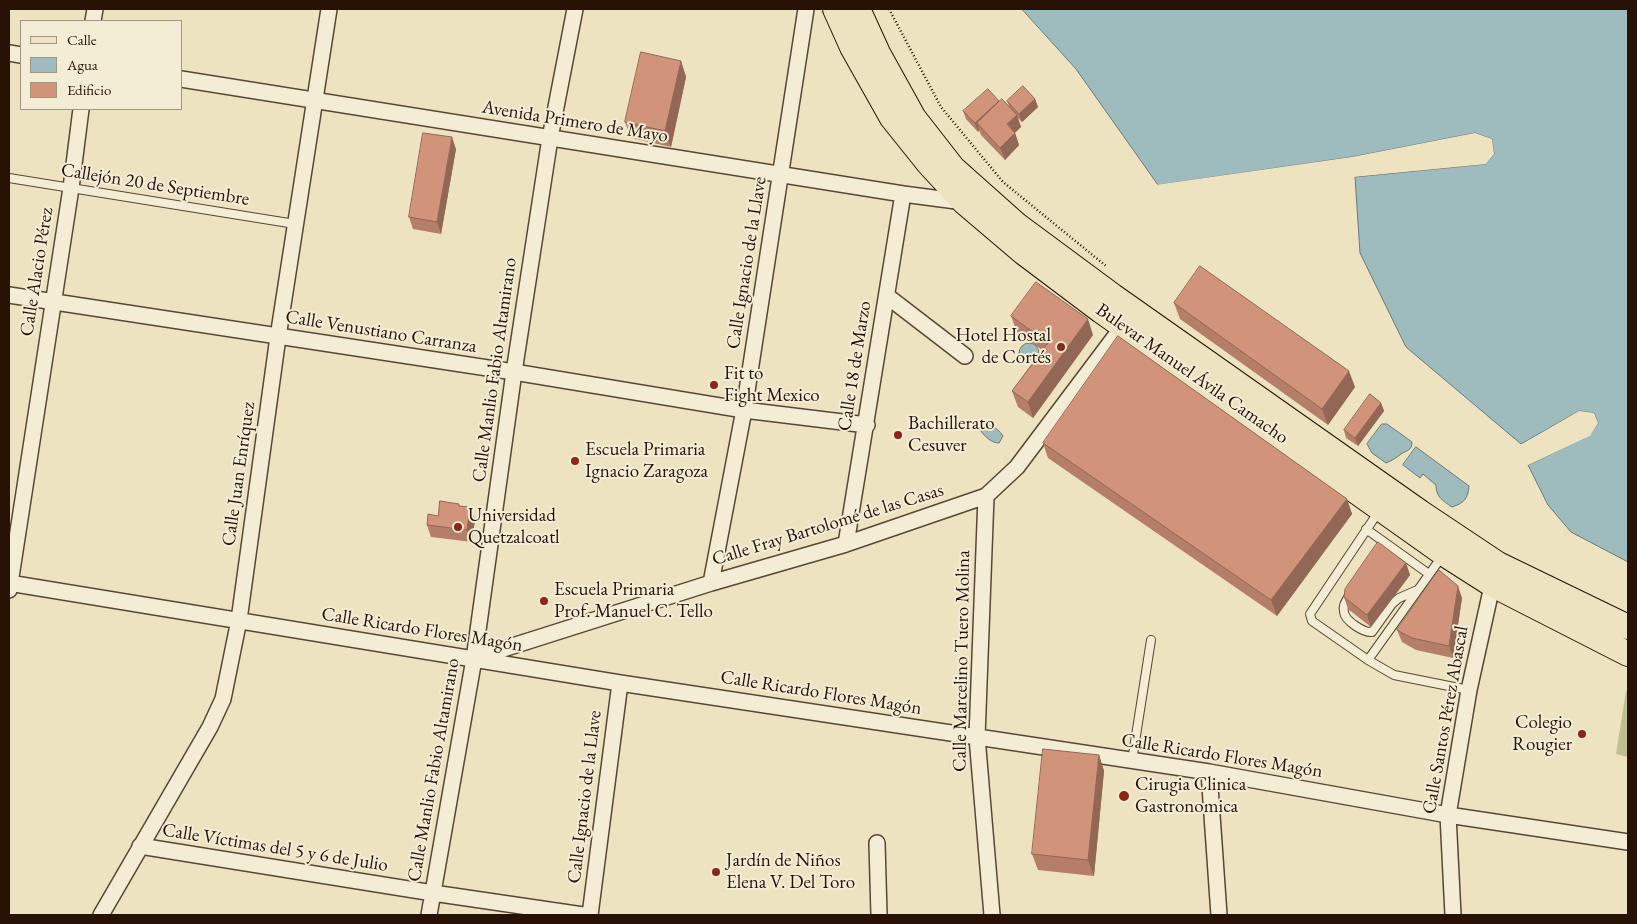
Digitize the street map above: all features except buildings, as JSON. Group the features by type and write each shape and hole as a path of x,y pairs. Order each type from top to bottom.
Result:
{"main road":[{"name":"Bulevar Manuel Ávila Camacho","path":"835,9 852,47 892,118 928,163 964,202 1024,253 1123,326 1444,554 1628,627"},
{"name":"Bulevar Manuel Ávila Camacho","path":"858,9 878,54 914,118 954,168 1017,225 1113,296 1420,512 1495,574 1628,654"}],"street":[{"name":"Calle Juan Enríquez","path":"101,915 210,727 223,699 239,620 278,337 329,9"},
{"name":"Calle Manlio Fabio Altamirano","path":"429,915 474,658 514,372 550,138 575,9"},
{"name":"Calle Ignacio de la Llave","path":"711,583 744,410 806,9"},
{"name":"Avenida Primero de Mayo","path":"182,79 903,194 964,202"},
{"name":"Calle Alacio Pérez","path":"9,585 71,188 81,110"},
{"name":"Calle 18 de Marzo","path":"846,544 867,425 903,194"},
{"name":"Calle Venustiano Carranza","path":"9,295 514,372 744,410 867,425"},
{"path":"886,296 965,356"},
{"name":"Calle Fray Bartolomé de las Casas","path":"474,658 711,583 846,544 986,496 1017,467 1123,326"},
{"name":"Calle Marcelino Tuero Molina","path":"986,496 977,737 992,915"},
{"name":"Calle Santos Pérez Abascal","path":"1453,915 1448,815 1470,690 1495,574"},
{"name":"Calle Ricardo Flores Magón","path":"9,585 239,620 620,683 1209,772 1448,815 1628,842"},
{"name":"Calle Ignacio de la Llave","path":"590,915 620,683"},
{"path":"1209,772 1219,915"},
{"path":"877,843 879,915"},
{"name":"Calle Víctimas del 5 y 6 de Julio","path":"140,846 583,915"}],"lane":[{"name":"Callejón 20 de Septiembre","path":"9,178 295,224"},
{"path":"1381,508 1310,614 1312,621 1368,660 1394,675 1470,690"},
{"path":"1366,529 1429,574"},
{"path":"1378,549 1382,541"},
{"path":"1368,660 1444,554"},
{"path":"1353,588 1343,611 1345,616 1358,628 1367,632 1372,632 1392,604 1417,590"},
{"path":"1132,761 1151,640"}],"path":[{"path":"889,9 941,107 1003,182 1109,268"}],"green space":[{"path":"1626,691 1628,691 1628,757 1616,754"}],"water":[{"path":"1022,9 1628,9 1628,562 1571,532 1548,505 1528,465 1589,436 1598,423 1594,413 1579,411 1521,444 1406,347 1360,253 1355,177 1486,164 1494,154 1492,139 1475,133 1352,157 1158,185 1076,69"},
{"path":"1029,343 1036,346 1039,353 1036,360 1029,363 1022,360 1019,353 1022,346"},
{"path":"1382,424 1387,424 1412,442 1409,450 1386,463 1372,453 1367,444"},
{"path":"987,425 992,426 1003,436 999,443 989,439 981,431"},
{"path":"1416,447 1469,486 1468,494 1460,504 1452,507 1443,501 1439,496 1436,485 1423,474 1420,478 1403,465"}],"pier":[{"path":"1475,133 1492,139 1494,154 1486,164 1352,177 1355,174 1485,161 1491,154 1489,141 1475,135 1353,160 1159,187 1155,185 1352,157"},
{"path":"1579,411 1594,413 1598,423 1590,436 1526,466 1527,462 1588,434 1595,423 1592,416 1580,414 1519,446"}],"place":[{"name":"Hotel Hostal de Cortés","path":"1061,347"},
{"name":"Fit to Fight Mexico","path":"714,385"},
{"name":"Bachillerato Cesuver","path":"898,435"},
{"name":"Escuela Primaria Ignacio Zaragoza","path":"575,461"},
{"name":"Universidad Quetzalcoatl","path":"458,527"},
{"name":"Escuela Primaria Prof. Manuel C. Tello","path":"544,601"},
{"name":"Colegio Rougier","path":"1582,734"},
{"name":"Cirugia Clinica Gastronomica","path":"1124,796"},
{"name":"Jardín de Niños Elena V. Del Toro","path":"716,872"}]}
